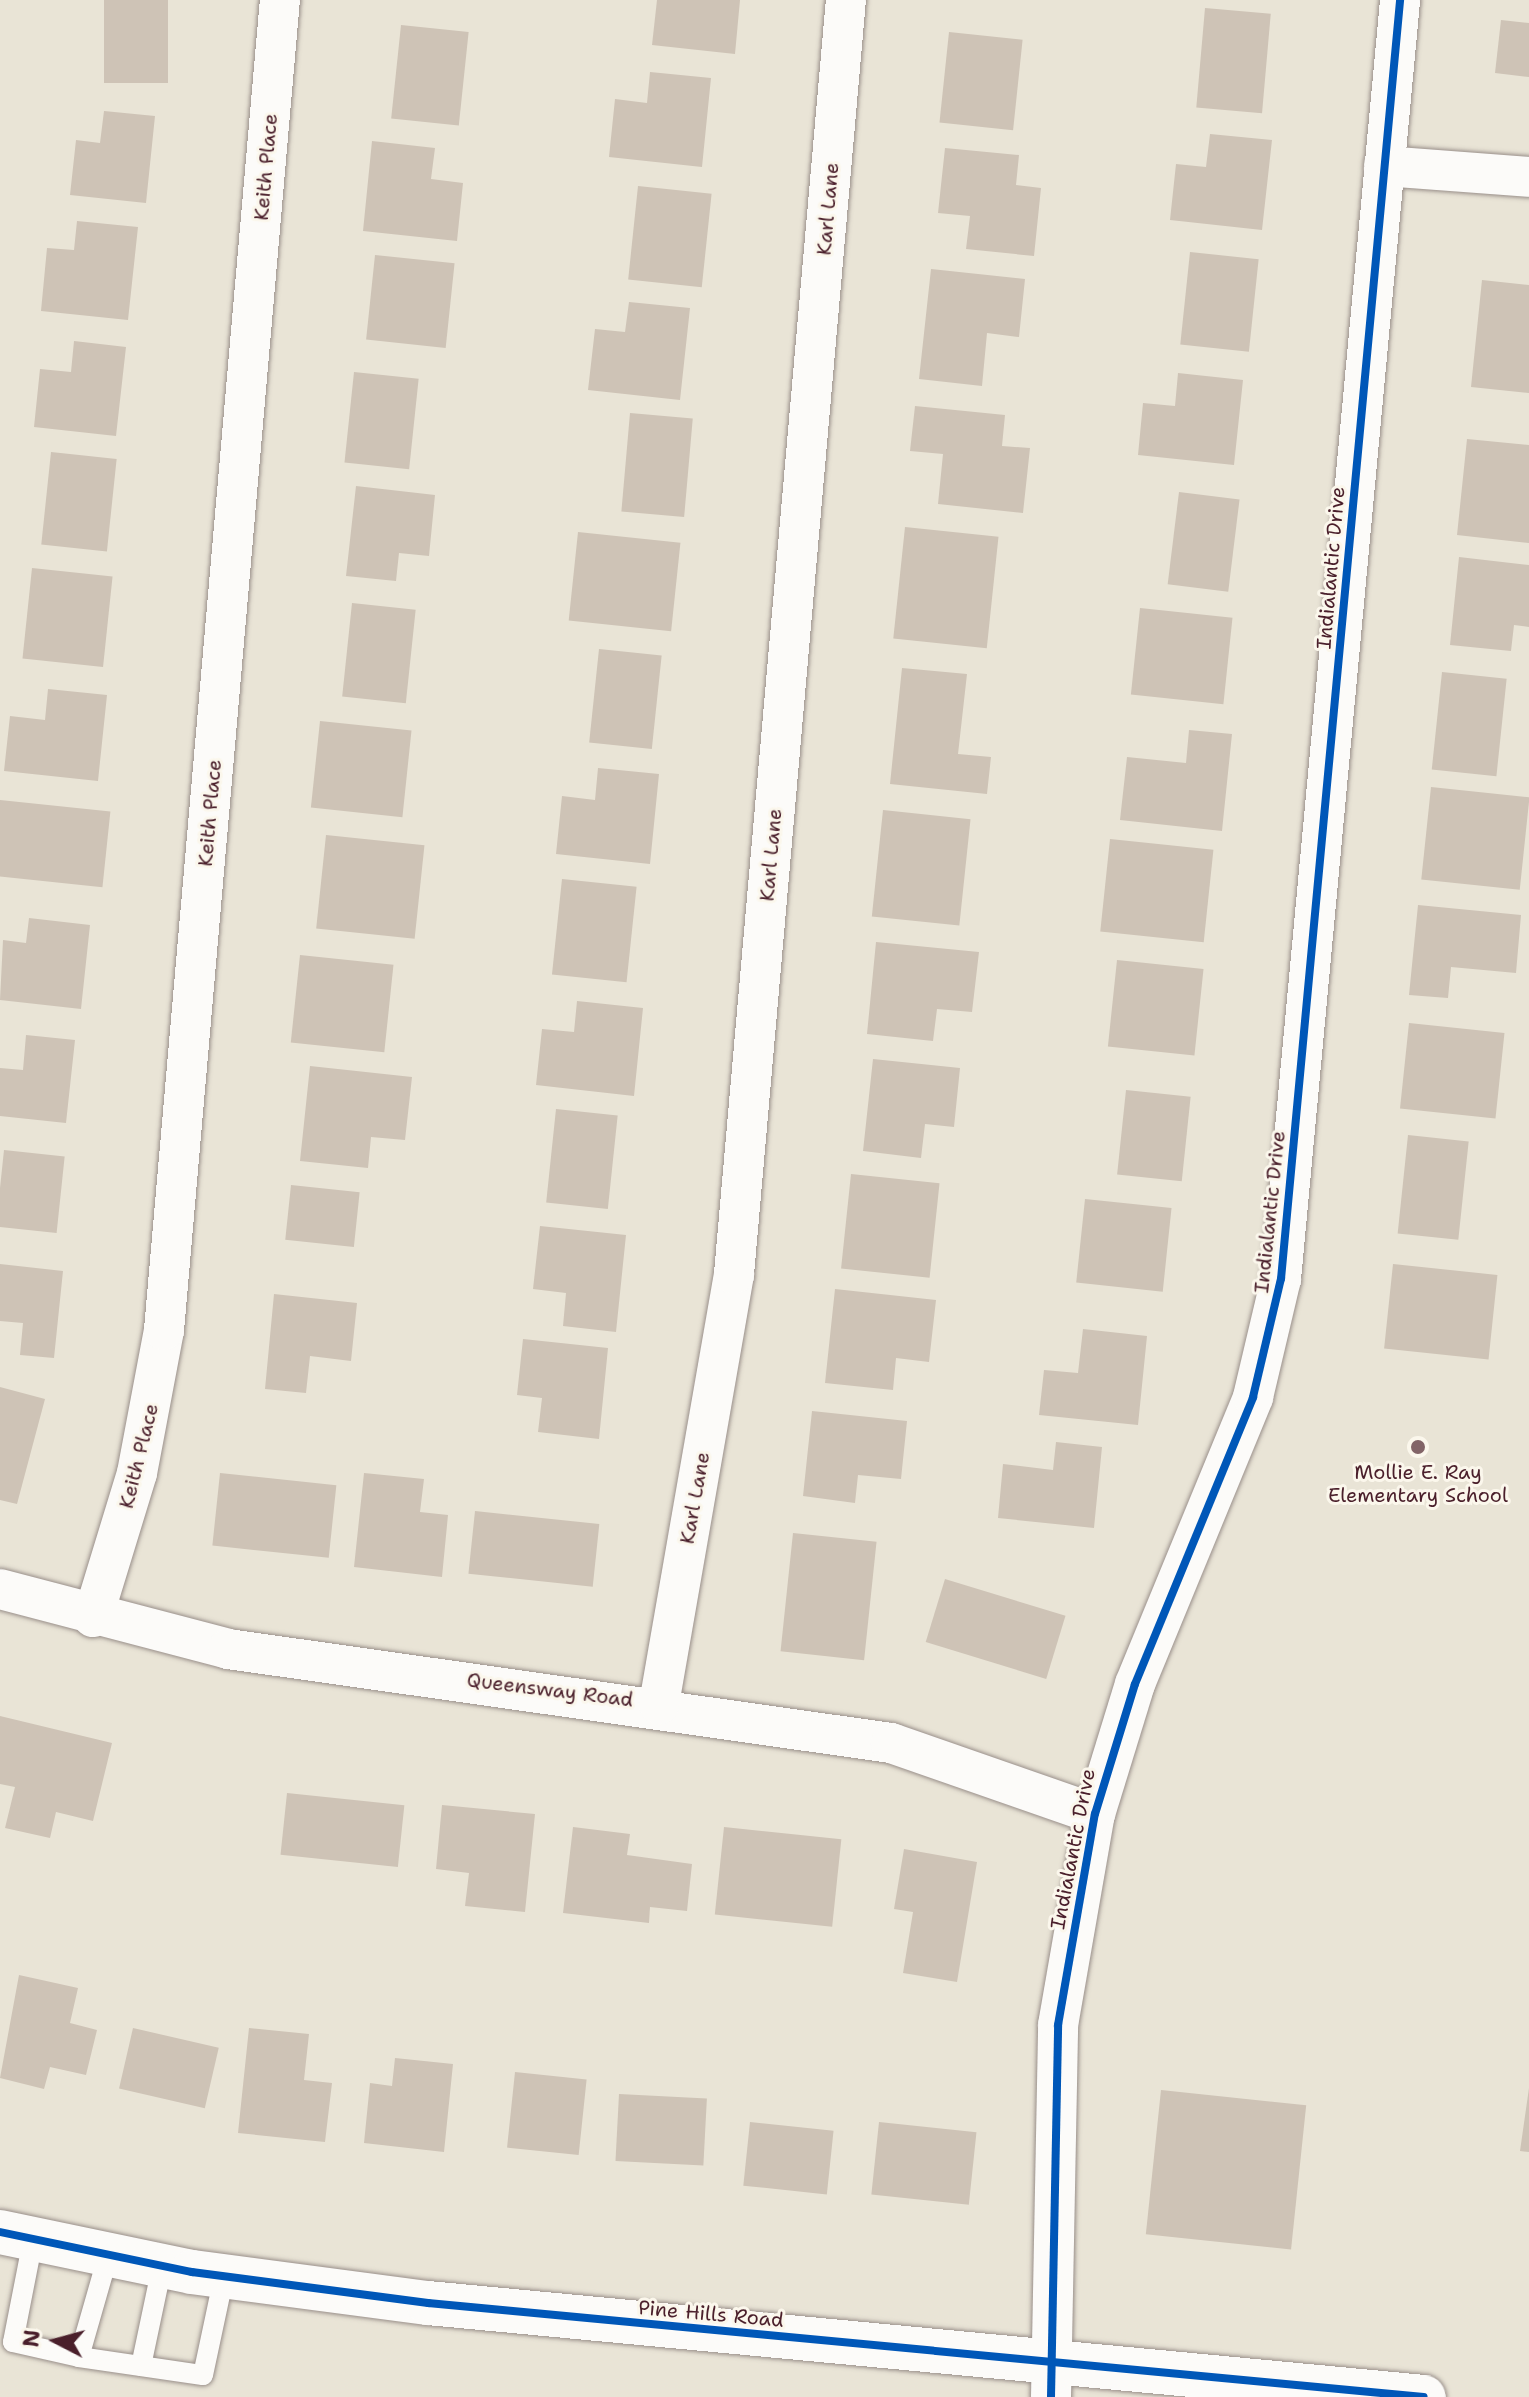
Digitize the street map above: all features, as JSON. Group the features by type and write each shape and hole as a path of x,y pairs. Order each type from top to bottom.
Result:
{"main road":[{"name":"Pine Hills Road","path":"17,2236 224,2276 1051,2379 1424,2397"}],"street":[{"name":"Keith Place","path":"93,1617 137,1473 164,1330 280,0"},
{"name":"Karl Lane","path":"659,1704 734,1274 846,0"},
{"name":"Indialantic Drive","path":"1051,2379 1058,2025 1095,1814 1135,1684 1253,1397 1281,1279 1400,0"},
{"path":"1384,166 1529,177"},
{"name":"Queensway Road","path":"0,1589 93,1617 228,1649 659,1704 891,1743 1095,1814"}],"lane":[{"path":"17,2236 13,2342 79,2357 203,2375 224,2276"},
{"path":"79,2357 108,2256"},
{"path":"141,2366 162,2266"}],"building":[{"path":"104,0 168,0 168,83 104,83"},
{"path":"657,0 740,0 735,54 652,45"},
{"path":"1205,8 1271,14 1262,113 1196,108"},
{"path":"1501,20 1529,23 1529,77 1495,73"},
{"path":"401,25 469,32 459,126 391,118"},
{"path":"949,32 1023,40 1013,130 939,123"},
{"path":"650,72 711,78 702,167 609,157 615,99 647,103"},
{"path":"104,111 155,116 146,203 70,195 76,140 100,143"},
{"path":"1210,134 1272,140 1262,230 1170,220 1176,164 1206,167"},
{"path":"372,141 435,148 431,179 463,183 457,241 363,231"},
{"path":"945,148 1019,155 1016,185 1041,188 1034,256 966,249 970,216 938,213"},
{"path":"638,186 712,194 702,287 628,279"},
{"path":"77,221 138,227 128,320 41,311 47,248 74,250"},
{"path":"1190,252 1259,259 1249,352 1180,344"},
{"path":"375,255 455,263 446,348 366,340"},
{"path":"931,269 1025,279 1019,337 987,333 982,386 919,379"},
{"path":"1482,280 1529,285 1529,393 1471,387"},
{"path":"629,302 690,308 680,400 588,390 595,329 625,332"},
{"path":"74,341 126,347 116,436 34,427 40,369 71,372"},
{"path":"354,372 419,379 409,469 344,463"},
{"path":"1178,373 1243,380 1234,465 1138,455 1143,403 1175,406"},
{"path":"915,406 1005,415 1002,446 1030,448 1023,513 938,504 943,454 910,451"},
{"path":"630,413 693,418 684,517 621,512"},
{"path":"1467,439 1529,445 1529,543 1457,535"},
{"path":"51,452 117,459 107,551 41,544"},
{"path":"356,486 435,495 429,556 399,553 396,581 346,576"},
{"path":"1179,492 1240,499 1228,592 1168,584"},
{"path":"905,527 998,537 987,648 893,638"},
{"path":"578,532 680,543 671,631 569,621"},
{"path":"1459,557 1529,565 1529,627 1514,625 1511,651 1450,645"},
{"path":"32,568 113,576 103,667 22,659"},
{"path":"352,603 416,610 406,703 342,696"},
{"path":"1140,608 1232,618 1223,704 1131,695"},
{"path":"599,649 662,656 652,749 589,742"},
{"path":"902,668 967,674 958,754 991,757 987,794 890,784"},
{"path":"1442,672 1507,679 1496,776 1432,769"},
{"path":"48,689 107,695 98,781 4,771 10,716 45,720"},
{"path":"320,721 411,731 402,817 311,808"},
{"path":"1189,730 1232,734 1222,831 1120,820 1127,757 1186,763"},
{"path":"598,768 659,774 650,864 556,854 562,796 595,800"},
{"path":"1431,787 1529,797 1520,890 1421,879"},
{"path":"0,800 110,812 102,887 0,876"},
{"path":"883,810 971,819 959,926 872,916"},
{"path":"326,835 424,845 415,939 316,928"},
{"path":"1110,839 1213,850 1204,942 1100,931"},
{"path":"562,879 637,887 627,982 552,974"},
{"path":"1418,905 1521,915 1516,973 1451,967 1448,998 1409,995"},
{"path":"29,918 90,925 81,1009 0,1000 3,940 26,943"},
{"path":"876,942 979,952 972,1012 937,1009 933,1041 867,1034"},
{"path":"300,955 393,965 384,1052 291,1043"},
{"path":"1117,960 1204,969 1194,1056 1108,1047"},
{"path":"577,1001 643,1008 634,1096 536,1085 542,1029 574,1032"},
{"path":"1409,1023 1504,1033 1495,1119 1400,1109"},
{"path":"26,1035 75,1040 66,1123 0,1116 0,1068 23,1070"},
{"path":"873,1059 960,1068 954,1127 925,1124 921,1158 863,1151"},
{"path":"310,1066 412,1077 405,1140 371,1137 368,1168 300,1161"},
{"path":"1126,1090 1191,1097 1182,1181 1117,1175"},
{"path":"556,1109 618,1115 608,1209 546,1202"},
{"path":"1408,1135 1469,1141 1458,1240 1398,1233"},
{"path":"4,1150 65,1156 57,1233 0,1227"},
{"path":"851,1174 940,1183 930,1278 841,1268"},
{"path":"291,1185 360,1192 354,1247 285,1240"},
{"path":"1085,1199 1172,1208 1163,1292 1076,1283"},
{"path":"540,1226 626,1235 616,1332 563,1326 566,1293 533,1289"},
{"path":"0,1264 63,1271 54,1358 20,1355 23,1323 0,1321"},
{"path":"1393,1264 1497,1275 1489,1360 1384,1349"},
{"path":"835,1289 936,1300 929,1362 896,1358 893,1390 825,1383"},
{"path":"274,1294 357,1303 351,1361 310,1356 306,1393 265,1389"},
{"path":"1083,1329 1147,1336 1138,1425 1039,1415 1044,1370 1078,1373"},
{"path":"523,1339 608,1348 599,1439 538,1432 542,1398 517,1395"},
{"path":"0,1387 45,1399 17,1504 0,1500"},
{"path":"812,1411 907,1421 901,1479 858,1475 855,1503 803,1496"},
{"path":"1056,1442 1102,1447 1094,1528 998,1518 1003,1464 1053,1470"},
{"path":"220,1473 336,1485 329,1558 212,1546"},
{"path":"364,1473 424,1479 420,1512 448,1515 442,1577 354,1567"},
{"path":"475,1511 599,1524 593,1587 468,1574"},
{"path":"793,1533 877,1542 864,1660 781,1651"},
{"path":"945,1579 1065,1616 1046,1679 926,1642"},
{"path":"0,1716 112,1743 93,1821 56,1812 50,1838 5,1828 15,1787 0,1784"},
{"path":"287,1793 404,1805 398,1867 281,1855"},
{"path":"442,1805 535,1814 525,1912 465,1906 469,1873 436,1869"},
{"path":"573,1827 630,1834 627,1855 692,1864 687,1911 650,1907 649,1923 563,1913"},
{"path":"724,1827 841,1839 832,1927 715,1915"},
{"path":"904,1849 977,1862 957,1982 903,1973 913,1912 894,1909"},
{"path":"19,1975 78,1988 70,2023 97,2030 86,2075 50,2067 44,2089 0,2078"},
{"path":"133,2028 219,2048 205,2108 119,2088"},
{"path":"249,2028 309,2034 304,2080 332,2083 325,2142 238,2133"},
{"path":"395,2058 453,2064 444,2152 364,2143 370,2083 392,2086"},
{"path":"515,2072 587,2080 579,2155 507,2148"},
{"path":"1529,2088 1529,2152 1520,2151"},
{"path":"1161,2090 1306,2105 1291,2249 1146,2234"},
{"path":"619,2094 707,2099 703,2166 615,2161"},
{"path":"750,2122 834,2131 827,2194 743,2186"},
{"path":"879,2122 976,2132 969,2205 871,2195"}],"cycle path":[{"path":"1051,2397 1058,2025 1095,1814 1135,1684 1253,1397 1281,1279 1400,0"},
{"path":"0,2232 192,2272 428,2303 1424,2397"}],"place":[{"name":"Mollie E. Ray Elementary School","path":"1418,1447"}]}
